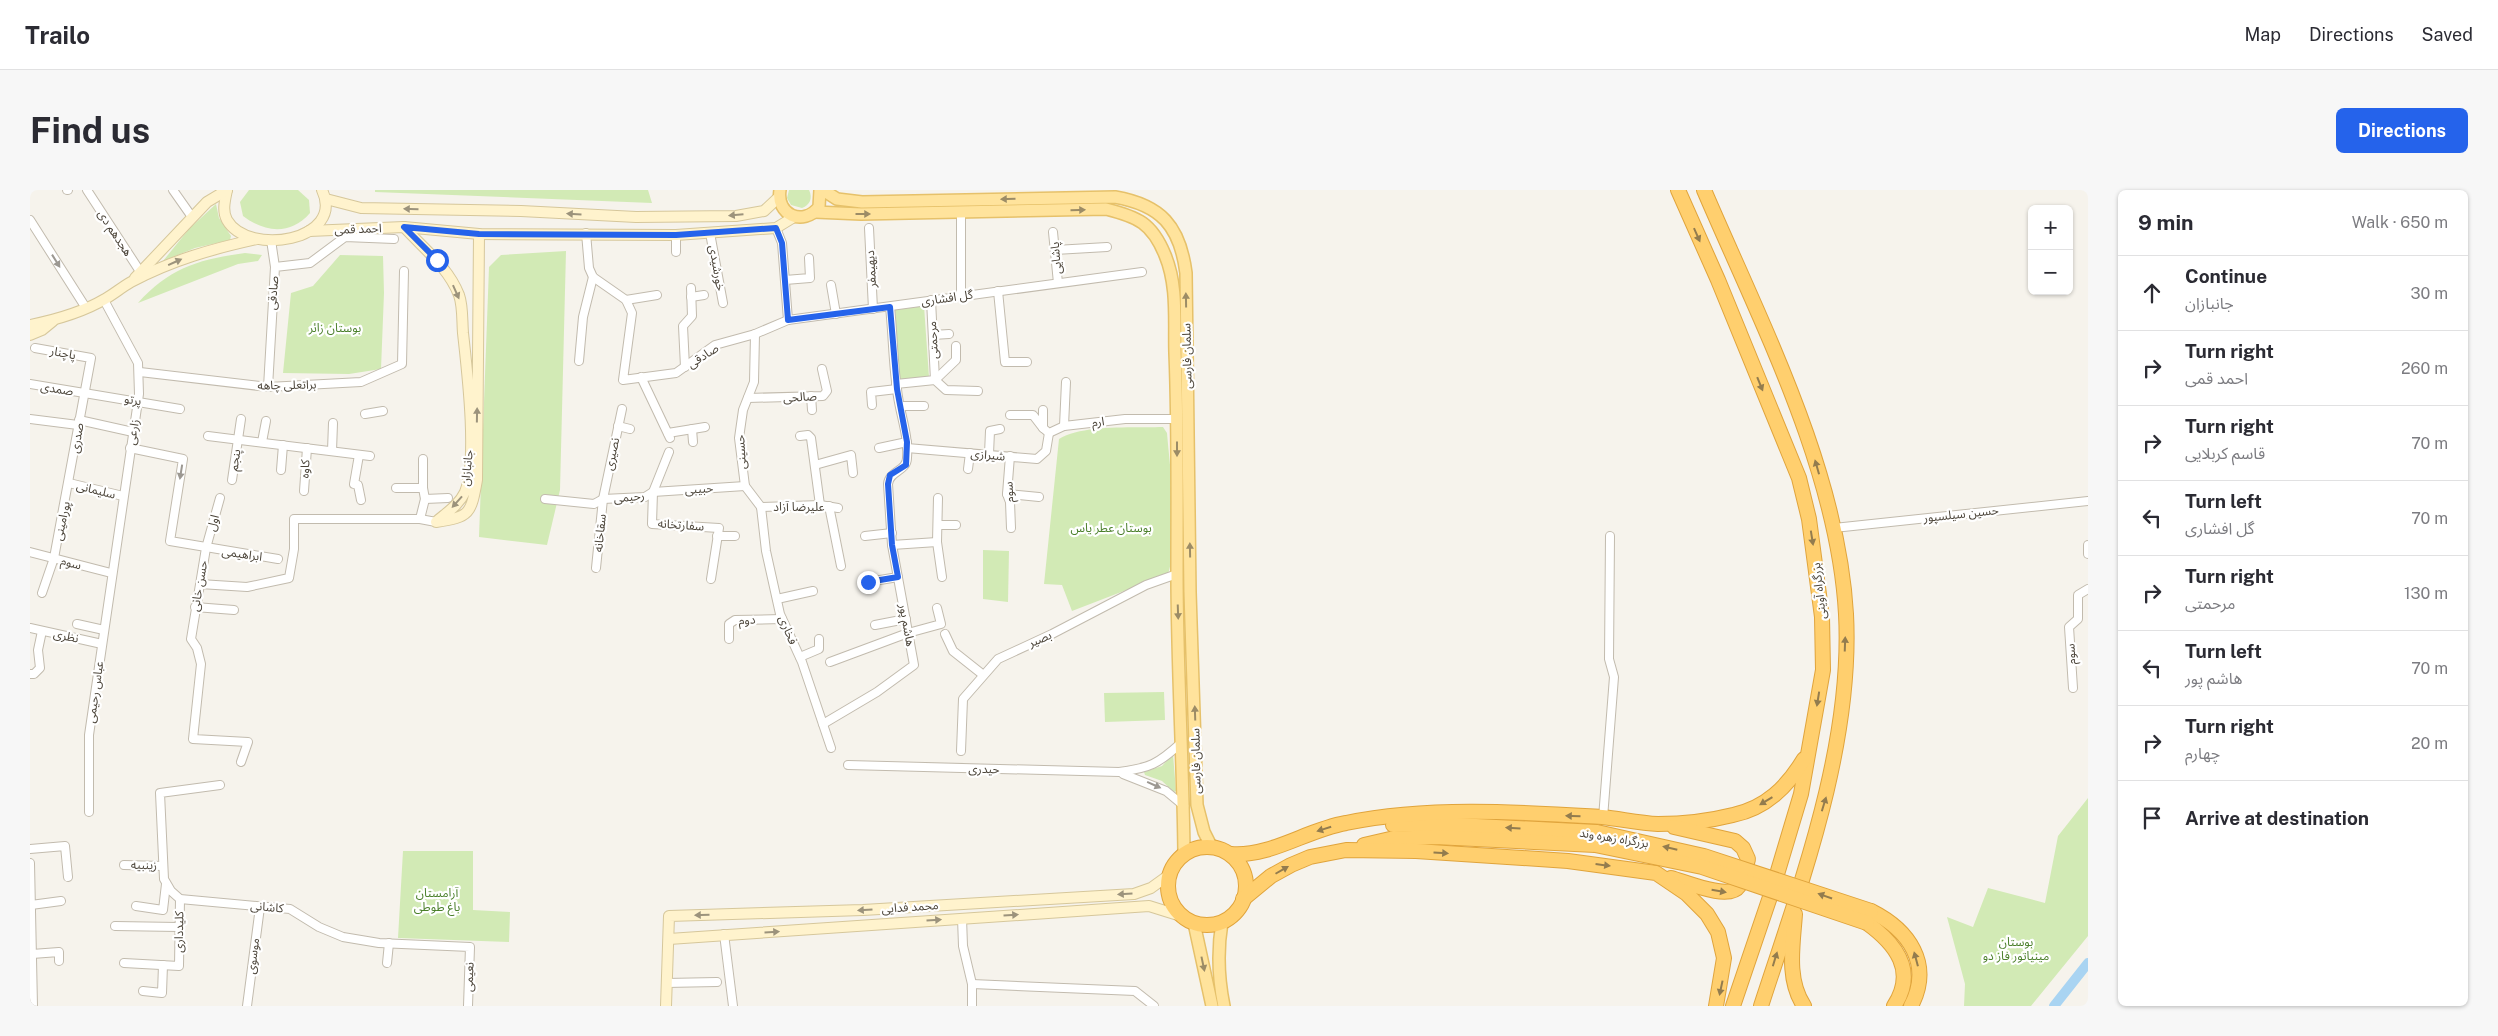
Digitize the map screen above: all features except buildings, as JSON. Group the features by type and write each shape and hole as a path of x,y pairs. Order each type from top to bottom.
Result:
{"highway":[{"name":"بزرگراه آوینی","path":"1678,190 1718,280 1798,478 1809,518 1822,618 1823,670 1800,794 1772,891 1732,1006"},
{"name":"بزرگراه آوینی","path":"1704,190 1807,436 1834,528 1846,614 1841,716 1826,796 1760,1006"},
{"name":"بزرگراه زهره وند","path":"1230,854 1259,853 1346,823 1428,813 1603,818 1658,824 1711,820 1756,808 1772,798 1786,785 1809,752"},
{"name":"بزرگراه زهره وند","path":"1346,823 1436,824 1596,839 1704,856 1870,917"},
{"path":"1656,873 1723,893 1739,887 1748,859 1743,848 1735,841 1658,824"},
{"name":"بزرگراه زهره وند","path":"1244,899 1271,876 1290,865 1310,857 1390,839 1435,837 1596,839"},
{"path":"1211,846 1230,854 1237,861 1245,878 1244,899 1239,908 1222,922 1204,925 1194,923 1181,916 1169,897 1169,875 1178,859 1184,853 1193,849 1211,846"},
{"name":"بزرگراه زهره وند","path":"1346,850 1416,851 1568,861 1656,873 1687,894 1707,914 1718,932 1724,958 1716,1006"},
{"path":"1796,894 1792,961 1794,982 1804,1006"},
{"path":"1870,917 1900,956 1904,973 1902,990 1894,1006"},
{"path":"1870,917 1891,921 1905,936 1915,953 1919,971 1917,988 1911,1006"}],"main road":[{"path":"815,212 821,200 822,190"},
{"name":"سلمان فارسی","path":"822,190 837,198 862,202 1115,197 1137,201 1158,212 1173,229 1183,250 1186,272 1190,592 1197,804 1204,832 1211,846"},
{"path":"779,192 783,210 794,217"},
{"name":"سلمان فارسی","path":"794,217 802,218 815,212 861,214 1106,209 1133,216 1147,226 1166,256 1173,283 1178,419 1177,574 1184,853"},
{"path":"1222,922 1217,949 1218,980 1224,1006"},
{"path":"1194,923 1212,1006"}],"street":[{"name":"هجدهم دی","path":"87,190 142,274"},
{"path":"174,190 192,218"},
{"path":"142,274 207,202 226,190"},
{"path":"226,190 224,202 227,220 238,232 257,239"},
{"name":"احمد قمی","path":"324,194 361,208 521,211 636,217 736,216 764,211 779,192"},
{"path":"309,231 323,220 327,208 324,194"},
{"path":"961,212 961,296"},
{"name":"احمد قمی","path":"257,239 271,240 295,237 309,231 404,227 479,234 586,233 676,235 776,228 794,217"},
{"path":"30,220 86,308"},
{"name":"جانبازان","path":"404,227 437,260 447,273 460,297 467,377 469,480 460,502 436,522"},
{"path":"776,228 782,243 788,320"},
{"name":"دیهیمفر","path":"869,228 873,309"},
{"name":"پاشایی","path":"1053,232 1058,283"},
{"path":"586,233 589,268 593,277 626,300 657,296"},
{"name":"خورشیدی","path":"710,233 723,303"},
{"name":"جانبازان","path":"436,522 461,518 470,510 474,495 476,480 479,234"},
{"path":"676,235 676,252"},
{"name":"صادقی","path":"268,387 275,267 310,263 346,238 394,239"},
{"path":"30,325 54,320 86,308 104,300 142,274 199,252 257,239"},
{"path":"271,240 275,267"},
{"path":"1055,250 1106,247"},
{"path":"785,280 810,278 809,258"},
{"name":"براتعلی چاهه","path":"140,372 268,387 361,382 402,364 404,271"},
{"name":"گل افشاری","path":"755,334 788,320 1142,272"},
{"path":"579,360 583,317 593,277"},
{"path":"831,285 836,314"},
{"path":"685,367 683,326 692,316 691,288"},
{"path":"998,291 1005,362 1027,362"},
{"path":"691,297 704,295"},
{"name":"زارعی","path":"104,300 138,363 140,372 138,401 111,573"},
{"name":"صادقی","path":"626,300 632,313 623,380 641,376 676,373 715,345 755,334"},
{"name":"مرحمتی","path":"931,300 935,380"},
{"path":"890,307 896,386 907,445"},
{"path":"30,335 42,330 54,320"},
{"name":"حسینی","path":"755,334 754,382 743,410 739,438 745,486 761,507"},
{"path":"933,336 948,334"},
{"path":"872,405 871,392 935,380 956,360 956,346"},
{"name":"پاچنار","path":"35,348 91,358"},
{"name":"صدری","path":"70,483 91,358"},
{"name":"صالحی","path":"748,398 826,394 822,369"},
{"path":"641,376 669,436 705,427"},
{"path":"935,380 946,390 978,391"},
{"path":"1064,426 1066,382"},
{"name":"صمدی","path":"30,384 85,393"},
{"name":"پرتو","path":"85,393 180,409"},
{"path":"811,396 812,410"},
{"path":"900,406 924,406"},
{"name":"نصیری","path":"603,499 622,409"},
{"path":"1043,410 1046,430"},
{"path":"365,414 383,412"},
{"path":"1014,413 1034,415 1046,430"},
{"path":"30,419 79,423 133,432"},
{"name":"پنجم","path":"232,480 241,419"},
{"name":"ارم","path":"1046,430 1125,419 1178,419"},
{"path":"262,442 266,421"},
{"path":"332,423 332,451"},
{"path":"618,426 630,428"},
{"path":"692,429 692,442"},
{"path":"989,454 990,431 1000,430"},
{"name":"شیرازی","path":"879,448 907,445 1037,459 1042,457 1046,451 1046,430"},
{"path":"208,436 370,456"},
{"path":"800,436 810,436 820,505"},
{"path":"281,470 283,445"},
{"name":"هاشم پور","path":"824,724 878,692 914,665 892,545 888,479 906,465 907,445"},
{"name":"حسن خانی","path":"130,448 183,459 170,541 206,548 190,640 197,648 201,664 193,739 248,742 241,762"},
{"name":"کاوه","path":"304,491 307,448"},
{"path":"654,492 669,452"},
{"path":"968,469 970,453"},
{"path":"358,454 354,484 358,485 361,500"},
{"path":"815,465 851,455 853,474"},
{"name":"سوم","path":"1010,456 1007,494 1010,502 1012,528"},
{"path":"420,520 425,500 423,459"},
{"name":"سلیمانی","path":"70,483 123,496"},
{"name":"پورامینی","path":"42,593 54,558 70,483"},
{"name":"حبیبی","path":"654,492 745,486"},
{"path":"396,488 423,488"},
{"name":"رحیمی","path":"545,499 594,504 603,499 645,497 654,492"},
{"name":"سفارتخانه","path":"654,492 652,524 719,528 711,579"},
{"path":"1007,494 1040,497"},
{"name":"اول","path":"206,548 220,498"},
{"path":"425,500 448,498"},
{"path":"938,498 937,542 942,577"},
{"name":"سقاخانه","path":"596,568 603,499"},
{"name":"حسین سیلسپور","path":"1834,528 2088,501"},
{"name":"علیرضا آزاد","path":"761,507 820,505 838,508"},
{"path":"829,506 842,566"},
{"name":"فخاری","path":"761,507 766,551 776,599 782,619 800,658 831,748"},
{"path":"821,518 831,517"},
{"path":"200,584 247,587 289,578 294,549 294,519 420,520 436,522"},
{"path":"938,525 956,525"},
{"path":"865,536 892,533"},
{"path":"717,536 734,536"},
{"path":"1603,818 1614,677 1609,659 1608,558 1610,536"},
{"path":"892,545 937,542"},
{"path":"2088,545 2088,554"},
{"name":"ابراهیمی","path":"206,548 278,559"},
{"name":"سوم","path":"30,552 111,573"},
{"name":"عباس رحیمی","path":"89,812 89,735 111,573"},
{"name":"بصیر","path":"961,751 963,699 982,674 998,658 1052,634 1146,586 1177,574"},
{"path":"868,582 898,577"},
{"name":"سوم","path":"2074,688 2069,627 2078,620 2078,595 2088,589"},
{"path":"776,599 813,592"},
{"path":"195,607 234,610"},
{"path":"830,662 908,633 941,624 937,608"},
{"name":"دوم","path":"729,639 729,624 735,620 782,619"},
{"path":"876,625 906,619"},
{"path":"77,624 104,630"},
{"name":"نظری","path":"30,628 102,644"},
{"path":"30,674 34,674 40,668 41,661 38,650 42,631"},
{"path":"945,634 953,651 982,674"},
{"path":"800,658 819,650 819,639"},
{"path":"1119,772 1137,770 1157,764 1181,743"},
{"name":"حیدری","path":"848,765 1119,772"},
{"path":"1119,772 1161,788 1184,806"},
{"path":"136,906 163,910 166,884 163,866 160,811 161,792 220,785"},
{"path":"30,849 65,846 68,877"},
{"path":"30,863 32,1006"},
{"name":"زینبیه","path":"124,865 163,866"},
{"name":"محمد فدایی","path":"666,1006 669,916 794,913 1134,894 1151,888 1169,875"},
{"path":"166,884 180,899"},
{"name":"کاشانی","path":"180,899 290,909 343,937 389,943 470,947"},
{"name":"کلیدداری","path":"163,965 178,966 180,899"},
{"path":"31,905 61,902"},
{"name":"محمد فدایی","path":"669,939 1148,906 1181,916"},
{"name":"موسوی","path":"247,1006 260,907"},
{"path":"794,913 795,930"},
{"path":"962,918 963,946 972,984 972,1006"},
{"path":"115,926 178,927"},
{"path":"724,934 733,1006"},
{"path":"388,962 389,943"},
{"name":"نعیمی","path":"468,1006 470,947"},
{"path":"32,954 59,952 59,961"},
{"path":"124,963 163,965 162,994 143,991"},
{"path":"666,983 717,982"},
{"path":"972,984 1135,991 1154,1006"}],"green space":[{"path":"249,190 298,190 309,200 310,213 295,225 286,228 278,229 260,226 243,216 240,202"},
{"path":"375,190 648,190 652,203 375,192"},
{"path":"789,190 809,190 811,198 809,203 802,208 791,205 787,198"},
{"path":"216,204 219,218 231,236 230,240 195,248 163,261 189,229"},
{"path":"566,251 560,490 547,545 479,537 489,267 501,255"},
{"path":"245,253 262,255 258,261 238,264 138,303 161,281 186,267 214,258"},
{"name":"بوستان زائر","path":"340,255 383,256 384,293 381,369 349,374 283,373 291,293 313,286"},
{"path":"924,306 929,377 899,380 895,310"},
{"name":"بوستان عطر یاس","path":"1163,427 1167,433 1174,524 1172,559 1168,574 1072,611 1062,585 1044,584 1059,439 1069,434 1095,429"},
{"path":"983,550 1009,551 1008,602 983,599"},
{"path":"1164,692 1165,720 1105,722 1104,693"},
{"path":"1173,754 1176,791 1174,792 1162,781 1145,775 1144,772 1162,766"},
{"name":"بوستان مینیاتور فاز دو","path":"2088,798 2088,936 2031,1006 1964,1006 1965,984 1947,917 1973,927 1988,888 2045,903 2058,836"},
{"name":"آرامستان باغ طوطی","path":"403,851 473,851 473,910 510,912 509,942 398,938"}],"waterway":[{"path":"2054,1006 2088,963"}],"route":[{"path":"437,260 404,227 479,234 586,233 676,235 776,228 782,243 788,320 890,307 897,389 907,442 906,465 890,475 888,479 892,545 898,577 868,582"}]}
